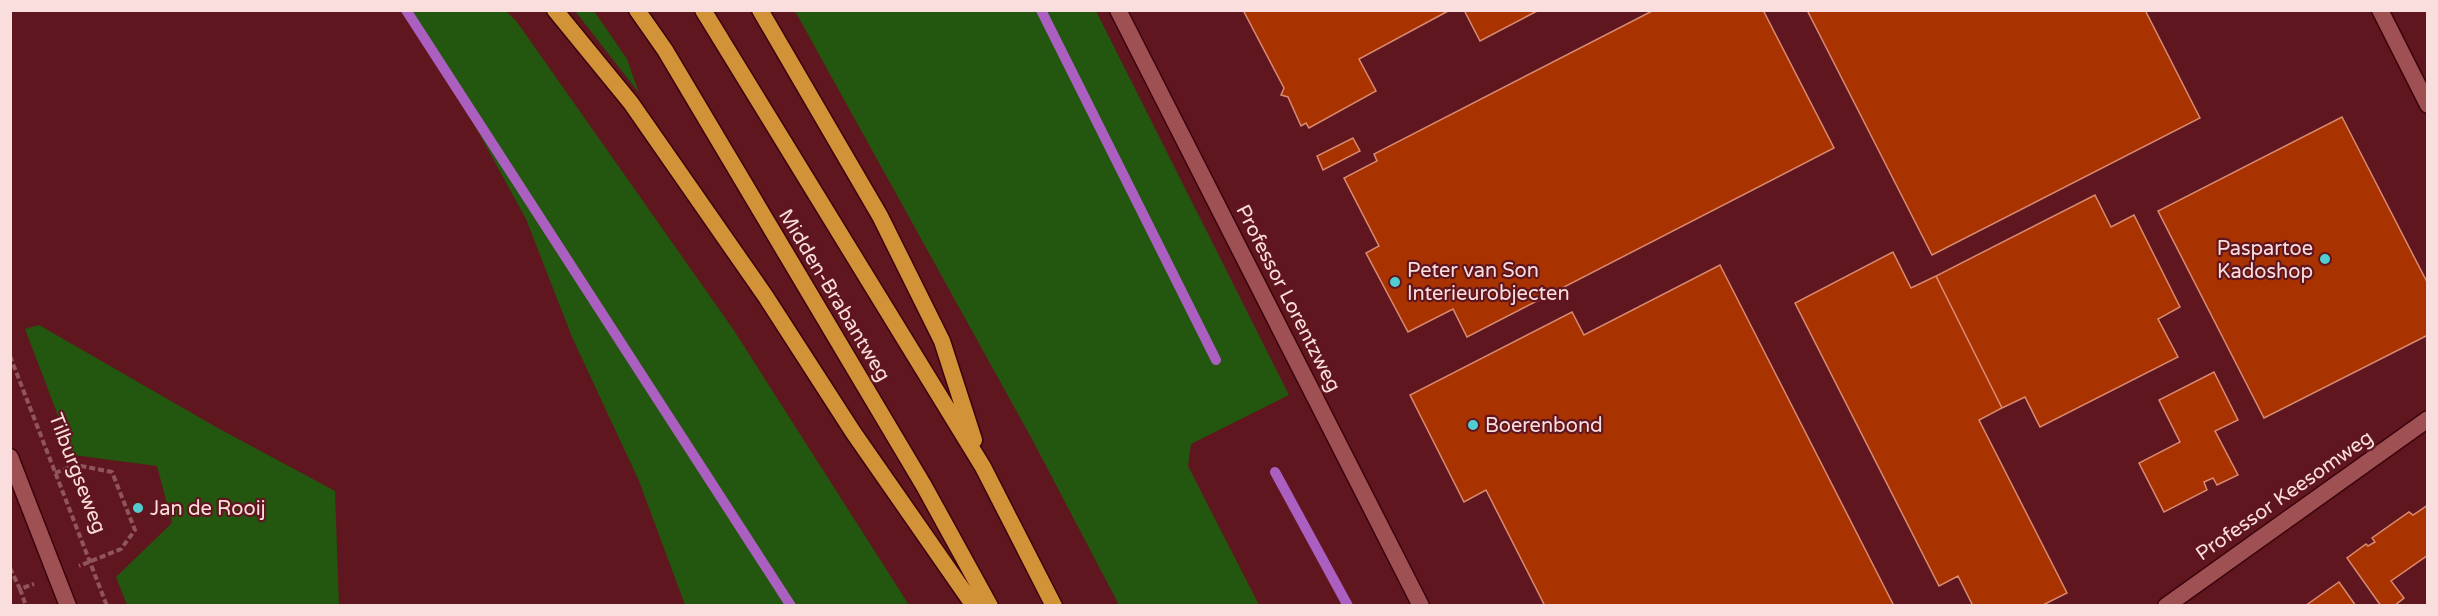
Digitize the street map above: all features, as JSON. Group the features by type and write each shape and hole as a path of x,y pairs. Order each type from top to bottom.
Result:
{"highway":[{"path":"555,10 631,103 766,297 853,432 974,606"},
{"name":"Midden-Brabantweg","path":"637,10 665,50 924,486 990,606"},
{"name":"Midden-Brabantweg","path":"703,10 983,467 1054,606"},
{"path":"759,10 880,216 942,341 983,467"}],"street":[{"name":"Professor Lorentzweg","path":"1118,10 1421,606"},
{"path":"2380,10 2427,105"},
{"name":"Professor Keesomweg","path":"2166,606 2427,419"},
{"path":"10,458 68,606"}],"path":[{"name":"Tilburgseweg","path":"10,356 106,606"},
{"path":"20,589 122,549 135,530 112,472 76,465 55,473"},
{"path":"10,568 26,606"}],"green space":[{"path":"404,11 506,11 517,22 733,329 909,605 685,605 639,481 572,337 526,219 435,53"},
{"path":"575,11 594,11 627,59 639,93"},
{"path":"795,11 1096,11 1289,395 1191,444 1188,466 1259,605 1119,605 1033,441"},
{"path":"39,325 216,427 335,491 339,605 127,605 116,577 172,523 157,466 73,455 25,329"}],"building":[{"path":"1243,10 1450,10 1359,59 1376,91 1309,128 1306,123 1301,126 1288,97 1281,95 1284,88"},
{"path":"1464,10 1539,10 1480,41"},
{"path":"1654,10 1763,10 1834,148 1467,337 1453,309 1408,332 1366,253 1379,246 1344,178 1377,161 1374,154"},
{"path":"1807,10 2145,10 2200,118 1932,255"},
{"path":"2342,117 2428,284 2428,335 2264,418 2158,211"},
{"path":"1353,138 1360,151 1323,170 1317,156"},
{"path":"2095,195 2111,227 2134,215 2180,307 2158,319 2178,357 2040,427 2025,397 2002,408 1936,276"},
{"path":"1893,252 1911,288 1936,276 2002,408 1979,420 2067,593 2041,606 1973,606 1958,576 1939,586 1795,303"},
{"path":"1720,265 1894,606 1545,606 1486,490 1464,502 1410,395 1572,312 1584,335"},
{"path":"2214,372 2238,420 2215,431 2238,475 2217,485 2213,478 2204,482 2207,490 2164,512 2139,463 2180,442 2159,400"},
{"path":"2428,505 2428,555 2391,581 2404,598 2394,606 2381,606 2347,558 2366,544 2368,546 2375,542 2372,538 2409,512 2413,515"},
{"path":"2339,582 2356,606 2305,606"}],"waterway":[{"path":"406,10 791,606"},
{"path":"1041,10 1216,360"},
{"path":"1275,472 1348,606"}],"place":[{"name":"Paspartoe Kadoshop","path":"2325,259"},
{"name":"Peter van Son Interieurobjecten","path":"1395,282"},
{"name":"Boerenbond","path":"1473,425"},
{"name":"Jan de Rooij","path":"138,508"}]}
